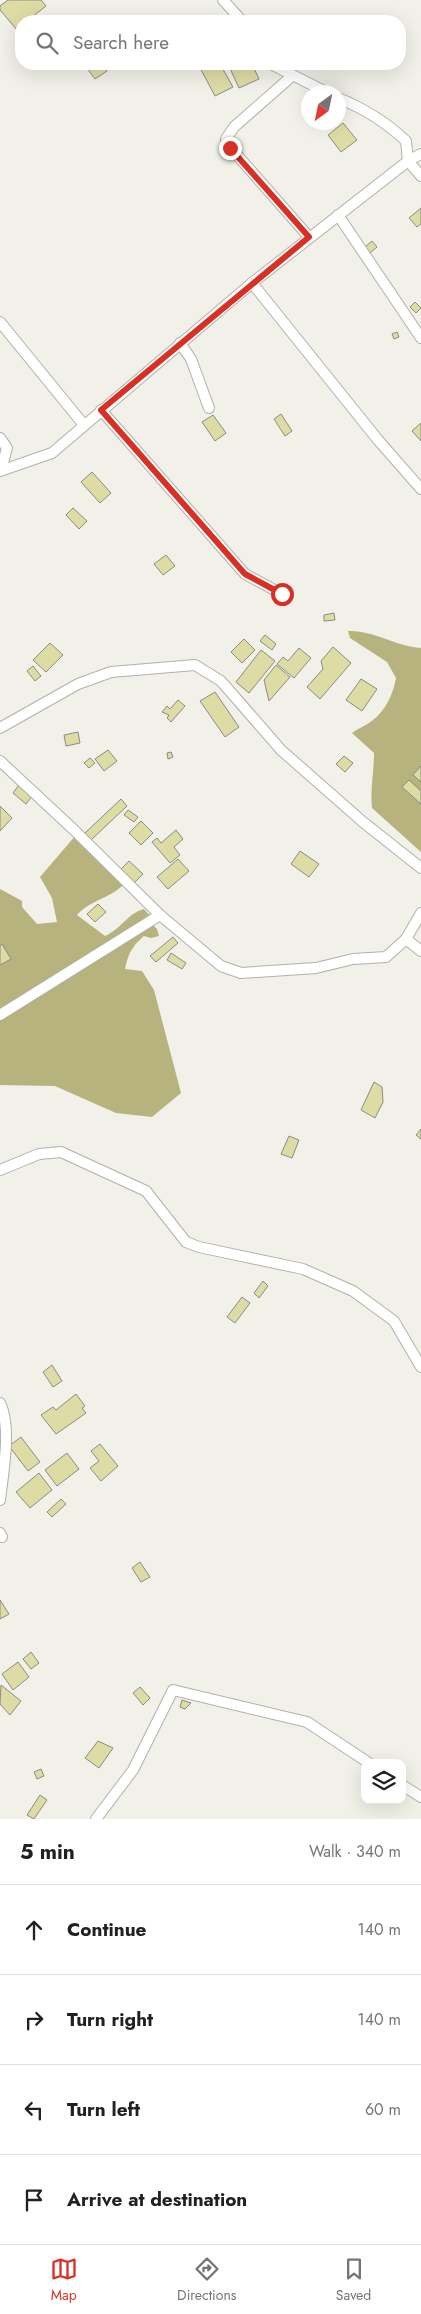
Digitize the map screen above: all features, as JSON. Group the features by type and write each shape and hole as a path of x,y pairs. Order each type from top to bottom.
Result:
{"street":[{"path":"223,0 237,15"},
{"path":"282,70 311,85"},
{"path":"292,76 234,127 226,138 230,148 309,237"},
{"path":"346,102 358,107 400,135 406,141 408,161 421,176"},
{"path":"1,470 52,453 252,283 408,161 421,154"},
{"path":"338,215 421,338"},
{"path":"252,283 366,426 421,489"},
{"path":"0,322 84,425"},
{"path":"180,343 191,359 209,408"},
{"path":"101,410 245,574 282,594"},
{"path":"0,438 7,448 1,470"},
{"path":"0,728 78,684 111,672 195,665 221,682 280,750 363,822 421,868"},
{"path":"0,761 73,829 160,915 221,966 241,973 316,968 353,959 386,957 406,939 421,913"},
{"path":"0,1015 160,915"},
{"path":"406,939 421,951"},
{"path":"0,1170 39,1154 61,1152 146,1191 186,1242 208,1249 302,1269 353,1291 394,1321 421,1367"},
{"path":"0,1403 4,1410 5,1434 0,1500"},
{"path":"96,1819 132,1770 174,1690 307,1722 363,1759"},
{"path":"406,1787 421,1796"}],"shaded area":[{"path":"348,631 367,633 411,647 421,648 421,852 372,808 371,794 374,753 352,733 371,722 382,711 391,696 396,678 387,662 350,638"},
{"path":"76,835 125,883 77,915 105,936 133,914 144,909 154,920 153,925 157,929 159,936 151,938 144,936 131,951 125,969 142,971 154,990 181,1093 152,1117 116,1113 55,1086 0,1085 0,889 22,901 22,907 37,924 57,922 52,898 40,877"}],"building":[{"path":"8,0 41,0 46,6 35,15 15,15 15,28 0,10 0,6"},
{"path":"88,70 106,70 107,71 95,79"},
{"path":"201,70 223,70 233,87 215,96"},
{"path":"231,70 255,70 259,79 239,88"},
{"path":"346,127 357,140 341,152 328,135 334,130 346,130"},
{"path":"421,208 421,224 417,227 409,218"},
{"path":"372,241 377,247 370,253 365,247"},
{"path":"415,302 421,308 416,313 410,307"},
{"path":"397,332 399,337 394,339 392,334"},
{"path":"281,414 292,431 285,436 274,419"},
{"path":"213,415 226,433 215,441 202,422"},
{"path":"421,423 421,441 412,431"},
{"path":"92,472 111,493 100,503 81,482"},
{"path":"73,508 87,521 79,529 66,515"},
{"path":"166,555 175,566 163,575 154,564"},
{"path":"334,613 335,620 324,621 324,615"},
{"path":"265,635 276,644 272,650 260,641"},
{"path":"244,639 255,650 242,663 231,652"},
{"path":"50,643 63,655 46,672 33,660"},
{"path":"333,647 351,663 320,699 307,687 323,669 321,661"},
{"path":"299,648 311,658 294,678 277,664 283,657 288,661"},
{"path":"261,650 275,661 249,693 236,682"},
{"path":"276,665 290,677 269,701 264,680"},
{"path":"33,666 41,676 35,681 27,671"},
{"path":"361,679 377,689 362,711 346,700"},
{"path":"215,692 239,727 225,737 200,701"},
{"path":"178,700 185,706 171,722 167,718 169,715 162,712 167,706 170,709"},
{"path":"78,732 80,743 66,746 64,735"},
{"path":"108,750 117,761 104,771 95,759"},
{"path":"171,752 173,757 168,759 167,753"},
{"path":"344,756 353,763 345,772 336,764"},
{"path":"90,758 95,763 89,768 84,763"},
{"path":"421,766 421,782 413,775"},
{"path":"409,780 421,791 421,804 402,787"},
{"path":"19,785 32,796 26,804 13,793"},
{"path":"121,799 127,806 91,840 85,833"},
{"path":"0,806 12,818 0,831"},
{"path":"128,810 138,817 134,822 124,815"},
{"path":"141,821 153,833 141,845 129,833"},
{"path":"176,830 183,839 174,847 180,855 170,863 152,842 157,838 161,843"},
{"path":"300,851 319,864 309,877 291,864"},
{"path":"178,859 189,871 168,889 157,877"},
{"path":"129,861 143,874 133,884 119,871"},
{"path":"98,904 106,912 95,922 87,914"},
{"path":"173,937 178,943 156,962 150,956"},
{"path":"2,944 11,959 0,965 0,946"},
{"path":"171,953 186,963 182,969 167,960"},
{"path":"374,1082 382,1087 383,1102 375,1118 361,1110"},
{"path":"421,1129 421,1139 416,1135"},
{"path":"289,1136 299,1140 292,1158 281,1154"},
{"path":"263,1281 268,1286 259,1298 254,1293"},
{"path":"242,1297 250,1303 235,1323 227,1317"},
{"path":"52,1365 62,1381 53,1387 43,1372"},
{"path":"76,1394 85,1406 82,1408 86,1413 56,1434 41,1415 53,1407 56,1410"},
{"path":"21,1437 40,1462 28,1471 9,1446"},
{"path":"100,1444 118,1466 101,1481 90,1468 99,1461 91,1451"},
{"path":"67,1453 79,1469 57,1486 45,1470"},
{"path":"39,1473 52,1490 30,1508 16,1492"},
{"path":"61,1499 66,1504 52,1517 47,1512"},
{"path":"140,1562 150,1577 141,1582 132,1568"},
{"path":"0,1600 9,1614 0,1619"},
{"path":"31,1652 39,1663 31,1669 23,1659"},
{"path":"18,1662 29,1677 13,1690 2,1674"},
{"path":"1,1685 21,1701 10,1715 0,1704"},
{"path":"140,1687 150,1698 143,1705 133,1693"},
{"path":"182,1700 191,1703 185,1709 180,1707"},
{"path":"98,1741 113,1748 99,1768 85,1758"},
{"path":"41,1769 44,1776 37,1779 34,1772"},
{"path":"40,1795 47,1800 34,1819 27,1815"}],"route":[{"path":"230,148 309,237 101,410 245,574 282,594"}]}
